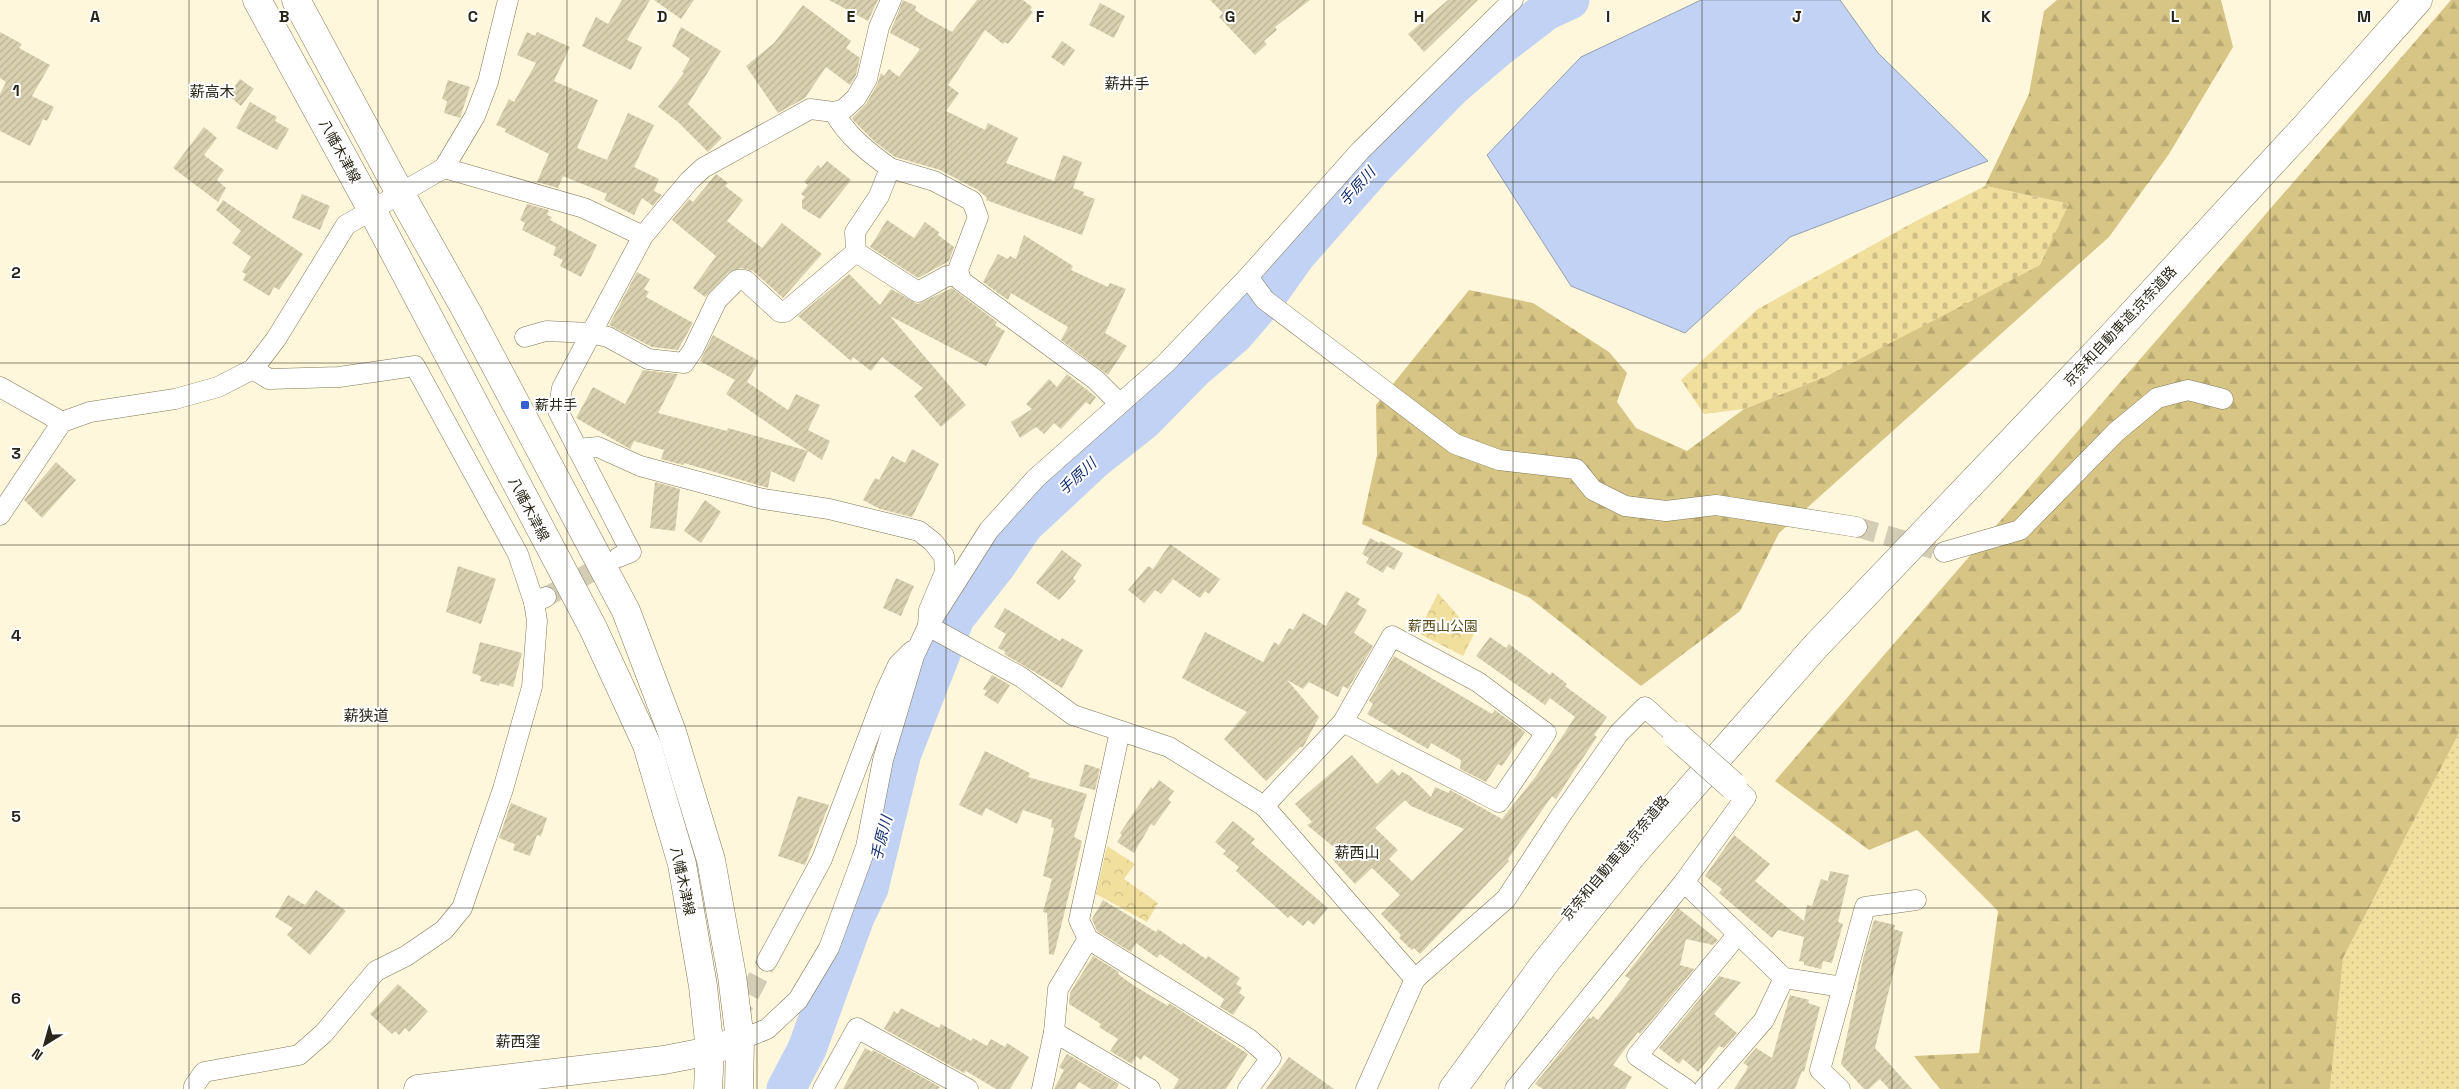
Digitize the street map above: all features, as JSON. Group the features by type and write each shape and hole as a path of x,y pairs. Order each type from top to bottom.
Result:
{"main road":[{"name":"八幡木津線","path":"258,0 372,210 593,628 647,745 682,864 703,986 710,1051 708,1089"},
{"path":"296,0 400,194 467,312 626,611 672,732 711,860 732,976 740,1040 739,1089"},
{"name":"京奈和自動車道;京奈道路","path":"1453,1089 1562,941 1670,811 1815,647 2119,329 2306,126 2418,0"},
{"name":"京奈和自動車道;京奈道路","path":"1436,1089 1533,954 1624,846 1738,718 1815,647"},
{"path":"1677,736 1733,786"},
{"path":"418,1089 664,1060 710,1051 740,1040"}],"street":[{"path":"0,515 62,422 90,412 174,399 200,392 218,387 253,369 276,339 346,225 444,168 475,116 488,82 508,0"},
{"path":"619,557 631,552 558,411 562,388 643,236 688,181 703,168 810,109 834,112 844,109 850,104 867,79 879,27 891,0"},
{"path":"767,961 822,859 885,693 898,666 919,645 932,628 989,530 1036,478 1165,364 1248,277 1360,151 1512,0"},
{"path":"834,112 840,124 861,147 890,168 934,181 972,201 978,217 958,270 960,280 1096,380 1119,403"},
{"path":"444,168 584,208 643,236"},
{"path":"856,252 855,232 879,196 890,168"},
{"path":"856,252 918,292 947,276 960,276"},
{"path":"526,337 546,331 591,333 608,337 648,359 684,363 693,350 717,300 738,280 745,280 780,312 785,312 856,252"},
{"path":"1248,277 1265,300 1455,444 1499,460 1576,469 1593,490 1625,506 1666,511 1716,505 1857,528"},
{"path":"194,1089 194,1086 204,1072 299,1055 324,1033 355,993 376,971 406,956 444,930 462,908 503,789 532,687 540,600 518,554 415,366 339,377 269,379 253,369"},
{"path":"0,387 62,422"},
{"path":"1944,552 2020,530 2116,432 2157,398 2188,390 2223,399"},
{"path":"577,449 598,447 640,466 763,500 829,509 919,531 933,542 944,556 945,572 929,610 932,628"},
{"path":"932,628 1021,677 1073,715 1169,747 1264,806 1415,979"},
{"path":"1264,806 1343,722 1392,636 1478,682 1546,733 1498,802 1343,722"},
{"path":"740,1040 767,1029 798,1000 829,948 866,847 883,760 919,645"},
{"path":"1366,1089 1415,979 1506,899 1561,815 1619,734 1645,707 1677,736"},
{"path":"1120,731 1079,920 1088,939 1250,1039 1271,1058 1248,1089"},
{"path":"1515,1089 1684,882 1746,797 1733,786"},
{"path":"1684,882 1784,978 1843,986"},
{"path":"1814,1089 1865,906 1916,900"},
{"path":"1686,1089 1636,1056 1738,934"},
{"path":"1042,1089 1054,1032 1058,989 1088,939"},
{"path":"1704,1089 1764,1020 1784,978"},
{"path":"823,1089 857,1028 968,1089"},
{"path":"1054,1032 1150,1089"},
{"path":"1820,1070 1840,1089"}],"green space":[{"path":"2057,0 2221,0 2233,47 2169,154 2109,237 1779,533 1740,611 1641,686 1530,598 1362,524 1377,455 1376,405 1469,290 1533,303 1609,352 1627,373 1617,402 1636,428 1687,451 1744,409 1829,375 2069,204 1985,186 2029,94 2044,11"},
{"path":"2451,0 2459,0 2459,733 2343,958 2330,1089 1940,1089 1914,1056 1979,1053 1998,911 1917,830 1869,850 1775,781"},
{"path":"1985,186 2069,204 2040,265 1829,375 1744,409 1704,414 1681,380 1758,309 1916,221"},
{"name":"薪西山公園","path":"1438,593 1474,634 1463,656 1418,633"},
{"path":"2459,733 2459,1089 2330,1089 2343,958"},
{"path":"1107,846 1135,864 1124,879 1158,903 1147,922 1096,894"}],"water":[{"path":"1701,0 1840,0 1878,53 1988,161 1790,237 1685,333 1571,286 1487,155 1581,57"}],"building":[{"path":"622,0 650,0 627,40 642,47 631,70 582,46 596,17 608,24"},
{"path":"654,0 694,0 681,19"},
{"path":"829,0 878,0 868,21"},
{"path":"903,0 916,6 915,10 925,17 952,32 977,0 1023,0 1032,7 1030,10 1033,12 1008,44 1005,42 1003,44 985,30 948,85 959,93 946,111 985,130 988,123 1018,138 1006,163 1054,181 1063,155 1082,162 1073,188 1084,192 1083,195 1095,199 1082,235 986,200 987,198 978,190 940,170 895,157 874,141 854,121 852,118 866,104 877,85 881,73 884,76 889,69 899,77 920,49 890,33"},
{"path":"1210,0 1310,0 1275,27 1277,30 1264,41 1267,44 1255,55 1219,17 1223,13"},
{"path":"1448,0 1478,0 1424,52 1408,34"},
{"path":"1100,3 1125,16 1114,38 1089,25"},
{"path":"803,5 851,41 846,48 860,58 856,75 850,85 826,67 805,98 778,113 746,66 774,43"},
{"path":"681,27 721,51 688,104 722,138 708,152 678,122 658,107 684,73 682,72 690,59 672,46"},
{"path":"0,32 22,44 19,48 50,65 32,96 54,107 47,121 43,119 30,146 0,131 0,94 6,82 0,78"},
{"path":"527,32 535,36 537,32 570,47 554,81 598,100 577,148 607,160 628,113 654,125 634,167 659,179 654,191 662,195 653,206 642,198 634,215 604,200 607,194 563,176 558,188 537,182 549,154 505,132 506,129 496,125 509,99 514,102 536,63 517,55"},
{"path":"1062,41 1075,50 1064,66 1051,57"},
{"path":"240,79 254,89 241,106 228,95"},
{"path":"448,80 470,87 460,118 444,113 447,101 442,99"},
{"path":"250,102 277,117 275,121 289,129 277,150 236,128"},
{"path":"204,127 217,138 204,155 224,170 217,180 226,188 218,202 173,168"},
{"path":"827,161 851,180 820,219 802,208 802,200 805,197 801,194 808,185 804,182 818,165 821,168"},
{"path":"716,174 728,183 725,186 743,200 727,221 762,248 782,223 822,254 783,298 753,271 741,268 729,272 705,297 693,288 716,256 672,220 689,199 693,202"},
{"path":"302,194 330,206 320,230 292,218"},
{"path":"223,200 303,254 279,290 274,287 269,296 243,280 246,274 242,272 251,257 232,243 241,231 216,210"},
{"path":"527,204 549,210 547,215 552,217 550,220 597,245 581,277 560,266 563,260 553,255 556,247 522,230 525,223 520,220"},
{"path":"887,220 914,238 925,222 939,232 938,235 954,247 949,261 918,278 870,247"},
{"path":"1024,235 1073,266 1071,270 1108,287 1110,283 1126,289 1105,333 1127,346 1108,375 1061,340 1068,327 1011,293 1008,300 983,282 998,254 1008,259 1010,256 1016,259"},
{"path":"637,272 650,279 644,289 649,292 646,297 693,323 678,350 652,347 609,325"},
{"path":"849,274 880,305 891,289 918,304 952,288 997,322 995,325 1005,331 986,366 890,316 966,405 941,427 914,396 923,388 882,357 871,371 853,357 851,361 798,316"},
{"path":"713,335 759,361 747,382 788,410 796,394 820,405 808,430 830,441 822,460 726,394 735,380 700,361"},
{"path":"643,370 678,374 658,413 727,431 728,428 808,451 794,482 771,471 768,488 684,463 683,465 661,459 664,450 634,441 630,449 576,418 593,387 625,404"},
{"path":"1067,374 1096,397 1090,405 1086,402 1061,429 1054,423 1044,434 1036,427 1020,438 1011,422 1032,409 1026,404 1049,379 1057,387"},
{"path":"912,449 939,464 912,517 880,509 863,500 875,478 879,480 892,456 905,463"},
{"path":"56,462 76,480 42,518 24,500"},
{"path":"655,482 680,489 675,531 650,528"},
{"path":"705,500 721,512 701,543 684,531"},
{"path":"1370,538 1379,543 1381,541 1403,553 1394,570 1387,566 1383,573 1366,563 1369,558 1362,554"},
{"path":"1170,544 1220,579 1209,594 1205,591 1200,598 1173,579 1161,594 1155,590 1144,603 1128,590 1148,566 1153,569"},
{"path":"1062,550 1082,565 1073,578 1076,581 1059,600 1036,583"},
{"path":"458,566 496,579 481,624 446,612"},
{"path":"896,578 914,586 901,616 883,608"},
{"path":"1346,591 1360,599 1357,604 1367,610 1354,633 1373,646 1348,689 1343,686 1338,697 1309,682 1303,689 1287,680 1319,717 1303,747 1300,747 1266,781 1224,739 1247,712 1182,678 1205,632 1263,662 1274,642 1279,645 1289,628 1293,630 1303,613 1326,626"},
{"path":"1005,608 1060,641 1062,638 1083,650 1062,688 1004,654 1006,652 998,648 1006,634 994,627"},
{"path":"1490,637 1506,648 1509,644 1550,675 1552,672 1567,684 1565,686 1607,717 1594,735 1597,737 1556,799 1552,796 1508,859 1509,861 1420,954 1414,948 1412,950 1399,938 1401,935 1381,914 1400,895 1372,868 1355,884 1333,860 1341,853 1307,825 1312,822 1295,804 1352,755 1377,784 1392,769 1399,776 1402,772 1410,776 1431,797 1435,787 1449,793 1450,790 1502,819 1536,776 1575,717 1550,698 1545,705 1476,656","holes":["1405,800 1411,806 1464,829 1412,881 1389,859 1398,850 1375,828"]},
{"path":"480,642 522,653 513,687 500,683 499,686 480,681 481,676 472,673"},
{"path":"1394,656 1492,714 1495,710 1525,732 1502,766 1498,764 1486,782 1460,769 1461,760 1431,743 1428,749 1367,714 1373,704 1369,701"},
{"path":"992,675 1010,685 998,704 984,695 987,691 983,689"},
{"path":"985,751 1030,773 1028,777 1087,794 1074,837 1082,841 1054,955 1049,954 1047,913 1043,912 1052,879 1043,876 1054,828 1051,827 1052,820 1023,810 1017,824 986,808 982,816 959,805"},
{"path":"1085,764 1100,769 1095,790 1079,786"},
{"path":"1159,780 1174,791 1168,799 1171,802 1154,826 1151,824 1134,853 1117,842 1122,835 1120,833 1151,787 1153,789"},
{"path":"798,796 829,805 805,865 778,856"},
{"path":"511,803 547,818 541,836 537,835 530,856 513,850 515,844 499,838"},
{"path":"1233,821 1255,839 1251,843 1328,908 1314,925 1308,920 1303,926 1290,915 1288,918 1236,871 1239,867 1223,854 1226,851 1215,842"},
{"path":"1734,835 1770,864 1755,881 1804,921 1807,905 1812,906 1821,879 1828,881 1830,871 1849,875 1838,922 1843,924 1832,963 1823,961 1821,969 1804,965 1804,962 1799,961 1804,937 1778,930 1772,938 1719,893 1722,889 1705,876"},
{"path":"316,890 346,911 310,955 287,935 293,928 275,917 288,895 305,905"},
{"path":"1103,900 1156,932 1158,929 1181,945 1183,943 1206,959 1208,956 1240,978 1236,984 1242,988 1239,993 1245,997 1233,1015 1220,1007 1224,999 1160,954 1157,958 1136,943 1131,952 1097,931 1092,919"},
{"path":"1678,908 1718,940 1713,945 1686,939 1680,965 1694,969 1640,1034 1638,1032 1613,1065 1632,1077 1625,1089 1543,1089 1535,1084 1589,1017 1591,1019 1593,1016 1598,1020 1630,979 1625,976"},
{"path":"1874,920 1895,925 1894,929 1903,932 1875,1048 1912,1089 1889,1089 1880,1079 1869,1089 1864,1089 1841,1064 1863,959"},
{"path":"1093,956 1119,972 1118,974 1133,985 1168,1006 1169,1003 1248,1054 1226,1089 1173,1089 1179,1079 1144,1055 1141,1060 1136,1056 1132,1064 1110,1051 1118,1039 1099,1027 1101,1024 1069,1004 1070,993"},
{"path":"1719,976 1741,982 1714,1014 1737,1033 1724,1048 1719,1046 1698,1072 1683,1059 1679,1064 1659,1048"},
{"path":"398,984 428,1011 409,1032 405,1028 399,1035 395,1031 392,1034 370,1014"},
{"path":"1790,995 1809,1000 1808,1003 1820,1007 1804,1072 1802,1071 1795,1089 1734,1089 1748,1066 1743,1063 1756,1048 1772,1058"},
{"path":"901,1008 939,1028 941,1024 971,1041 973,1038 987,1046 991,1039 1005,1047 1007,1043 1029,1057 1010,1089 996,1089 966,1071 964,1073 884,1029 894,1011 898,1014"},
{"path":"865,1048 872,1052 873,1050 940,1087 938,1089 843,1089"},
{"path":"1067,1054 1119,1084 1116,1089 1091,1089 1079,1082 1075,1089 1054,1089 1064,1070 1059,1067"},
{"path":"1289,1057 1334,1089 1266,1089"}],"waterway":[{"name":"手原川","path":"786,1089 807,1049 855,917 869,888 902,753 955,618 996,566 1024,525 1095,459 1143,421 1193,370 1234,335 1265,299 1297,254 1371,170 1452,87 1499,47 1546,11 1570,0"}],"tunnel":[{"path":"1857,527 1944,552"},
{"path":"546,597 613,560"},
{"path":"735,1021 767,961"}],"place":[{"name":"薪井手","path":"525,405"}],"district":[{"name":"薪井手","path":"1127,83"},
{"name":"薪高木","path":"212,91"},
{"name":"薪狭道","path":"366,715"},
{"name":"薪西山","path":"1357,852"},
{"name":"薪西窪","path":"518,1041"}]}
